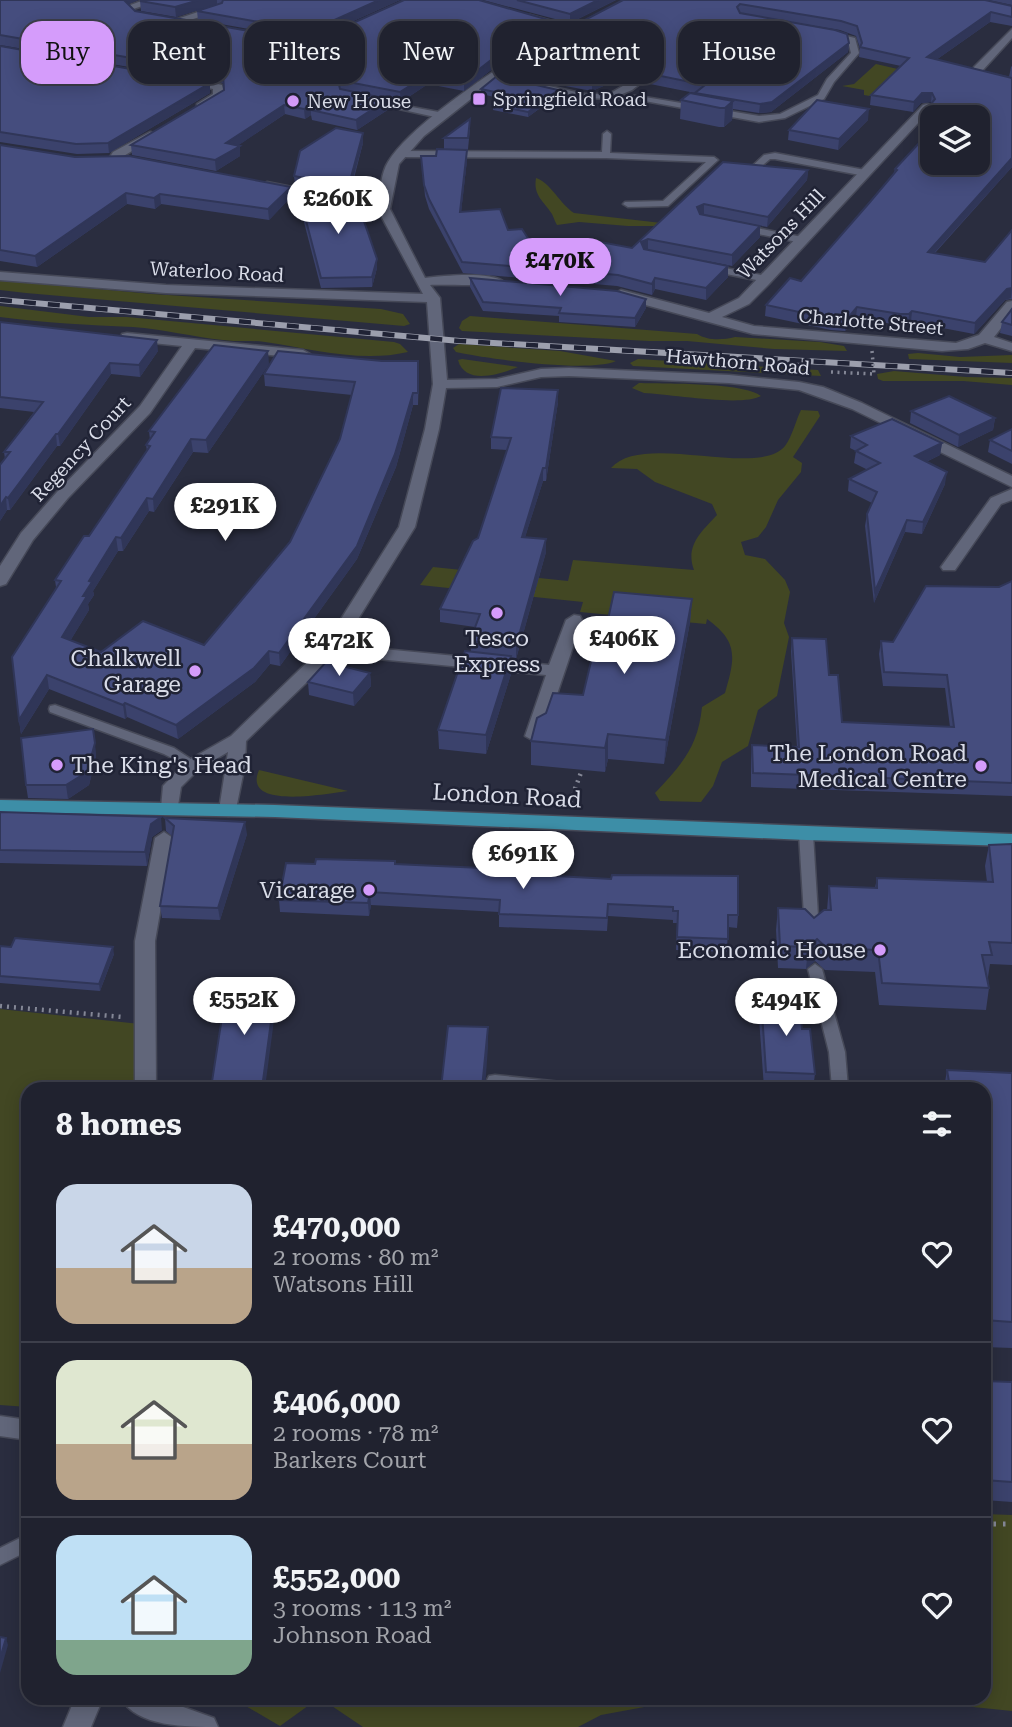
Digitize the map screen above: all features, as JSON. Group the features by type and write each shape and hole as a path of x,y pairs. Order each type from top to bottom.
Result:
{"main road":[{"name":"London Road","path":"0,806 170,808 806,834 1012,839"}],"street":[{"path":"133,11 156,0"},
{"path":"167,21 216,9"},
{"path":"524,17 546,21"},
{"path":"983,72 1012,32"},
{"path":"170,808 172,786 193,765 237,740 331,649 407,527 432,429 440,384 430,363 433,298 421,282 384,209 393,163 399,154 492,79"},
{"path":"185,115 219,95 218,87 205,84"},
{"name":"Watsons Hill","path":"711,317 744,300 766,279 920,114"},
{"path":"130,159 109,160 162,128"},
{"path":"251,183 384,209"},
{"name":"Waterloo Road","path":"0,276 166,289 433,298"},
{"path":"421,282 457,279 507,282"},
{"path":"605,292 658,302 711,317"},
{"path":"1012,305 986,339 1012,347"},
{"name":"Charlotte Street","path":"711,317 753,330 895,344 955,347 986,339"},
{"path":"109,335 313,355"},
{"name":"Regency Court","path":"0,581 9,560 44,518 141,415 191,343"},
{"name":"Hawthorn Road","path":"440,384 497,383 541,373 569,372 718,378 799,386 818,390 857,406 1012,482"},
{"path":"949,567 996,501 1012,494"},
{"path":"534,736 574,620"},
{"path":"331,649 556,671"},
{"path":"228,810 229,790 239,751 237,740"},
{"path":"145,1082 147,1020 144,975 148,910 164,838"},
{"path":"0,1426 21,1429"},
{"path":"76,1727 86,1705"},
{"path":"144,1705 204,1727"}],"lane":[{"path":"533,85 585,96 639,98 759,119 782,116 821,97 830,81 855,53 852,40 825,32"},
{"path":"608,97 634,84"},
{"path":"356,97 444,116"},
{"path":"606,155 607,134"},
{"path":"399,154 606,155 714,160 665,204 628,204"},
{"path":"753,169 767,157 775,156 865,173"},
{"path":"728,225 803,240"},
{"path":"700,266 766,279"},
{"path":"55,709 169,751 193,765"},
{"path":"806,834 812,932"},
{"path":"815,969 836,1052 839,1082"},
{"path":"495,1080 512,1082"},
{"path":"0,1557 21,1546"}],"path":[{"path":"831,372 874,374 872,351"},
{"path":"566,811 582,770"},
{"path":"0,1006 147,1020"},
{"path":"991,1524 1012,1524"}],"green space":[{"path":"876,64 902,70 892,100 864,95 864,90 842,86 854,84"},
{"path":"536,178 546,184 574,213 688,226 628,226 579,222 557,225 538,194"},
{"path":"0,280 152,294 381,309 403,314 410,324 404,326 26,293 0,290"},
{"path":"0,306 89,317 127,317 394,342 408,352 354,356 265,342 228,341 144,328 17,319 0,317"},
{"path":"470,316 697,334 716,339 735,337 820,342 844,346 847,351 462,331 459,328 462,321"},
{"path":"459,344 560,351 616,361 584,366 513,361 456,352 453,348"},
{"path":"908,354 960,357 1012,355 1012,363 909,359"},
{"path":"638,359 818,370 821,376 633,366 630,363"},
{"path":"458,360 518,367 493,375 475,375 462,368"},
{"path":"894,371 1012,378 1012,385 878,379 877,374"},
{"path":"639,383 721,386 752,391 761,396 722,400 644,393 632,388"},
{"path":"801,410 818,411 820,416 793,457 802,463 801,472 778,500 766,527 758,537 741,542 745,555 765,559 785,580 790,592 784,623 789,637 777,696 758,710 748,746 722,762 713,786 701,802 660,801 655,793 687,754 697,733 702,707 725,693 732,652 725,635 707,619 706,624 580,612 583,602 420,585 433,567 568,581 573,560 694,570 693,547 700,534 717,515 712,504 655,482 637,469 611,468 626,458 647,454 672,453 726,458 771,455 785,446"},
{"path":"259,770 348,791 290,797 275,795 263,791 257,783"},
{"path":"0,1009 140,1024 135,1082 21,1082 21,1406 0,1405"},
{"path":"991,1514 1012,1515 1012,1711 953,1705 991,1705"},
{"path":"244,1705 309,1705 280,1726"},
{"path":"330,1705 655,1705 601,1715 578,1727 363,1727"}],"building":[{"path":"0,0 124,0 135,11 192,21 128,21 128,57 114,55 114,21 21,21 21,39 0,35"},
{"path":"199,0 175,7 140,1"},
{"path":"223,0 379,0 332,21 254,21 197,11 222,3"},
{"path":"404,0 479,0 552,21 492,21 492,59 478,70 478,21 379,21 379,84 413,84 400,92 359,84 365,84 365,21 358,21"},
{"path":"517,0 598,0 570,14"},
{"path":"623,0 985,0 1012,6 1012,17 991,12 927,57 1012,78 1012,158 928,252 985,262 1012,230 1012,288 1007,289 975,323 912,311 909,314 900,314 857,307 846,320 832,319 766,305 790,278 801,281 920,142 920,175 990,175 990,105 930,105 935,99 932,93 922,93 914,102 871,95 909,58 860,47 862,43 857,26 841,21 740,4 737,7 740,13 785,21 678,21 678,80 664,77 664,21 583,21"},
{"path":"800,24 847,34 849,43 800,81"},
{"path":"230,28 244,30 244,84 339,84 340,89 388,99 356,120 311,110 313,104 304,109 284,105 226,143 240,146 215,160 131,145 224,90 224,84 230,84"},
{"path":"0,46 21,50 21,84 114,84 114,66 128,69 128,84 208,84 108,143 76,144 0,132"},
{"path":"492,80 492,84 532,84 558,90 528,112 493,105 509,95 481,89"},
{"path":"700,84 795,84 772,102 760,104 695,93 705,85"},
{"path":"690,93 733,101 725,108 720,108 681,100"},
{"path":"817,100 869,109 839,139 789,130"},
{"path":"470,119 468,138 444,138"},
{"path":"336,128 363,133 350,181 352,187 294,176 300,151"},
{"path":"0,145 75,157 129,156 291,187 268,209 160,194 154,198 126,193 35,256 0,250"},
{"path":"437,149 467,150 460,212 500,209 508,230 522,229 535,249 583,253 595,241 632,248 723,162 808,170 768,217 704,204 697,207 700,214 760,226 732,255 648,239 641,242 644,249 728,266 706,288 655,278 652,284 618,275 462,262 424,185 421,156 436,156"},
{"path":"298,190 357,201 377,259 372,277 321,278"},
{"path":"470,278 617,291 646,299 635,318 559,313 561,308 483,302"},
{"path":"1012,309 1012,325 1002,322"},
{"path":"0,322 157,340 139,365 110,363 0,506 0,465 10,452 4,452 43,402 0,397"},
{"path":"214,345 268,351 206,440 191,439 153,499 147,498 121,538 116,537 89,581 92,582 83,596 87,596 62,637 101,652 143,621 204,645 290,542 340,439 355,382 264,374 278,351 382,361 418,361 418,393 413,393 395,454 357,546 279,653 269,651 254,668 176,725 47,675 19,720 12,657 61,581 55,580 84,536 89,536 150,446 146,445 155,432 149,431"},
{"path":"501,388 558,390 546,468 543,468 522,537 546,539 516,646 470,641 480,614 440,609 473,541 478,538 511,438 491,437"},
{"path":"949,396 995,418 959,435 911,411"},
{"path":"892,419 942,443 915,456 947,472 923,522 907,520 875,591 867,514 877,492 849,479 880,463 856,451 867,445 851,436"},
{"path":"1012,429 1012,451 990,440"},
{"path":"1012,581 1012,783 753,773 752,745 799,747 792,638 826,639 829,675 838,675 842,722 954,727 947,675 884,672 881,641 893,642 926,586 999,587"},
{"path":"614,592 692,599 666,740 608,734 605,748 531,741 537,718 546,713 553,693 583,695 600,624 607,624"},
{"path":"465,651 511,656 486,735 438,730"},
{"path":"326,662 370,673 353,693 308,682"},
{"name":"The King's Head","path":"93,729 95,743 87,772 66,785 26,785 21,738"},
{"path":"0,812 161,817 151,824 145,852 0,850"},
{"path":"165,818 245,822 218,908 160,906 174,826"},
{"name":"Economic House","path":"1012,844 1012,943 989,942 992,955 982,955 989,988 882,983 878,950 827,948 817,939 808,947 780,946 778,908 805,909 814,918 824,910 831,910 829,886 877,888 877,878 993,882 989,845"},
{"path":"316,859 395,861 395,864 546,871 546,874 556,876 611,879 612,875 738,876 738,915 728,915 728,939 677,937 678,911 673,911 673,907 608,904 607,918 499,914 500,900 370,892 368,903 279,900 286,863 315,864"},
{"path":"15,938 113,947 99,984 0,976 0,946 11,947"},
{"path":"227,985 276,985 263,1082 212,1082"},
{"path":"761,998 799,999 802,1029 810,1029 815,1074 766,1072"},
{"path":"448,1026 488,1027 483,1082 442,1082"},
{"path":"947,1070 1012,1073 1012,1322 991,1320 991,1082 949,1082"},
{"path":"991,1381 1012,1382 1012,1482 991,1480"},
{"path":"0,1637 6,1638 0,1659"}],"railway":[{"path":"0,300 460,341 1012,373"}],"place":[{"name":"Springfield Road","path":"479,99"},
{"name":"New House","path":"293,101"},
{"name":"Tesco Express","path":"497,613"},
{"name":"Chalkwell Garage","path":"195,671"},
{"name":"The King's Head","path":"57,765"},
{"name":"The London Road Medical Centre","path":"981,766"},
{"name":"Vicarage","path":"369,890"},
{"name":"Economic House","path":"880,950"}]}
